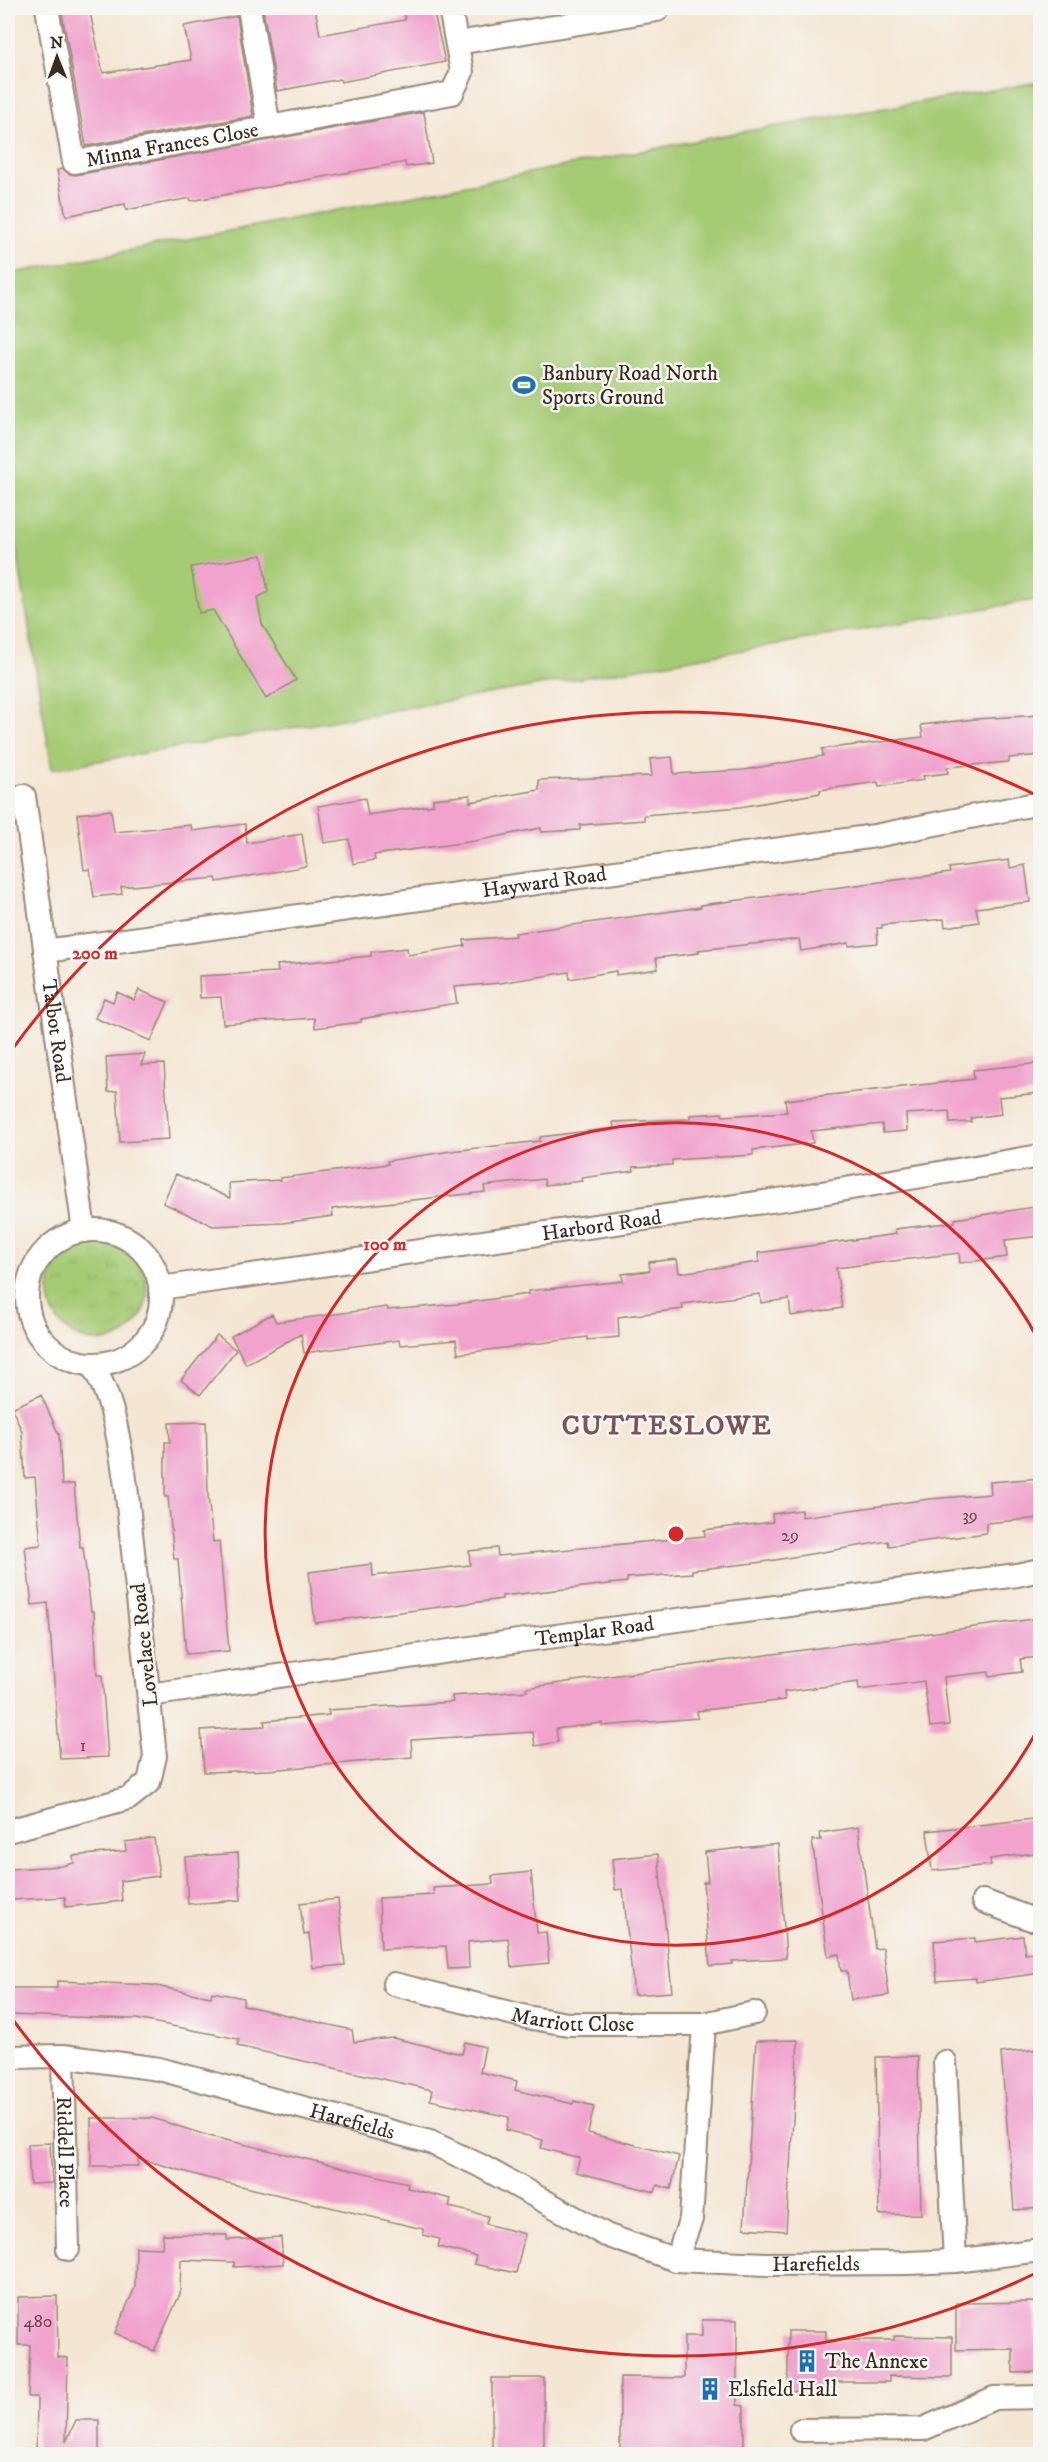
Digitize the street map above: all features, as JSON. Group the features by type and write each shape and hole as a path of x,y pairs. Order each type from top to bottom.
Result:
{"street":[{"name":"Minna Frances Close","path":"47,8 74,162 269,127 249,8"},
{"path":"269,127 452,93 462,72 450,8"},
{"path":"457,43 657,10"},
{"name":"Talbot Road","path":"24,796 84,1231"},
{"name":"Hayward Road","path":"45,951 875,836 1041,803"},
{"name":"Harbord Road","path":"160,1288 792,1198 1041,1156"},
{"path":"84,1231 113,1233 133,1242 148,1258 160,1288 157,1320 143,1343 122,1357 91,1364 66,1358 46,1344 37,1333 17,1291 44,1252 62,1238 84,1231"},
{"name":"Lovelace Road","path":"8,1831 129,1798 149,1782 155,1756 119,1442 100,1377 91,1364"},
{"name":"Templar Road","path":"149,1695 518,1641 1006,1577 1041,1570"},
{"path":"983,1901 1030,1919 1041,1916"},
{"name":"Marriott Close","path":"394,1984 526,2017 568,2024 704,2024 754,2013"},
{"path":"676,2260 691,2219 704,2024"},
{"name":"Harefields","path":"8,2057 63,2056 159,2069 430,2142 479,2165 606,2235 676,2260 766,2264 955,2261 1041,2250"},
{"name":"Riddell Place","path":"63,2056 68,2249"},
{"path":"945,2062 955,2261"},
{"path":"801,2430 923,2428 994,2398 1041,2397"}],"green space":[{"name":"Banbury Road North Sports Ground","path":"1040,82 1040,599 52,769 8,496 8,274 730,134"},
{"path":"98,1243 108,1244 125,1251 139,1265 146,1282 146,1302 139,1319 125,1333 108,1340 98,1341 88,1340 71,1333 57,1319 50,1302 49,1292 50,1282 57,1265 71,1251 88,1244"}],"building":[{"path":"61,8 89,8 103,73 191,60 184,26 237,16 253,116 86,146"},
{"path":"315,8 320,35 405,20 403,8 433,8 445,62 341,82 340,79 277,91 263,10"},
{"path":"424,112 432,163 406,167 405,162 191,201 190,198 126,210 125,204 66,216 57,170 63,169 69,174 76,175"},
{"path":"262,555 268,592 257,598 262,624 296,680 266,699 213,610 199,613 191,567"},
{"path":"1041,715 1041,755 1009,758 1009,762 947,767 948,773 923,776 924,780 879,787 878,782 820,790 820,793 740,807 644,815 644,820 580,825 580,830 541,832 541,828 475,841 374,855 375,860 353,864 349,839 324,843 318,806 365,798 368,815 433,805 433,799 470,795 470,802 539,790 539,780 652,776 650,759 672,757 674,774 744,770 823,756 822,749 923,737 921,725"},
{"path":"111,810 114,832 191,825 192,831 245,824 247,843 302,834 307,866 217,882 216,878 121,887 122,894 94,897 90,869 84,870 77,814"},
{"path":"1009,860 1010,868 1025,865 1030,902 976,908 979,922 945,927 944,919 882,925 882,928 877,928 878,943 849,946 849,943 801,951 799,939 698,950 699,953 656,958 658,969 616,975 616,971 570,979 569,972 500,983 454,987 457,1003 361,1019 361,1022 315,1028 314,1018 223,1024 221,997 200,998 199,976 278,972 277,965 371,956 371,952 407,948 408,955 465,946 464,940 516,936 515,933 701,907 701,905 950,873 949,868"},
{"path":"139,990 168,1002 151,1041 95,1018 104,998 113,1002 117,992 134,1000"},
{"path":"145,1054 141,1065 164,1064 169,1139 120,1142 117,1091 108,1092 106,1057"},
{"path":"1041,1063 1041,1093 999,1097 1001,1114 971,1118 971,1122 950,1123 949,1111 906,1114 907,1131 883,1133 882,1124 811,1131 813,1143 753,1150 753,1155 672,1160 672,1165 633,1167 634,1171 581,1178 582,1181 545,1185 544,1179 484,1186 485,1192 332,1209 333,1216 283,1223 213,1226 163,1203 176,1174 230,1198 229,1183 281,1180 280,1178 388,1164 387,1161 451,1151 540,1141 540,1137 614,1128 613,1122 690,1119 690,1115 722,1113 723,1116 787,1112 785,1100 974,1079 973,1070"},
{"path":"1041,1206 1041,1236 1005,1240 1007,1257 960,1263 959,1253 836,1268 842,1308 791,1316 789,1299 761,1303 760,1294 682,1304 683,1309 618,1317 619,1337 587,1340 587,1337 458,1354 456,1340 400,1345 399,1340 304,1353 301,1334 246,1364 231,1336 272,1314 276,1322 387,1307 388,1310 458,1304 528,1294 528,1291 623,1281 622,1274 650,1271 649,1262 677,1259 679,1273 759,1262 758,1253 896,1234 895,1229 955,1222 955,1219"},
{"path":"217,1335 236,1350 200,1395 181,1380"},
{"path":"41,1395 59,1435 62,1485 74,1484 80,1547 83,1547 91,1611 94,1611 97,1675 102,1675 108,1757 60,1759 48,1603 32,1605 25,1547 41,1545 35,1477 25,1478 22,1432 12,1408"},
{"path":"206,1422 208,1495 213,1542 219,1541 229,1651 186,1654 178,1559 174,1559 168,1497 165,1497 165,1442 170,1442 169,1423"},
{"path":"1041,1478 1041,1518 986,1523 986,1533 889,1546 888,1541 763,1562 692,1570 692,1573 627,1578 627,1582 502,1596 502,1599 315,1623 309,1572 372,1564 373,1576 470,1565 469,1551 497,1548 498,1556 705,1536 704,1530 773,1522 772,1514 801,1510 802,1517 929,1499 991,1494 990,1482"},
{"path":"1041,1618 1041,1657 1020,1659 1022,1672 989,1676 989,1672 944,1677 949,1725 930,1727 924,1681 859,1690 858,1682 784,1692 785,1700 697,1711 698,1718 602,1726 602,1723 556,1729 558,1742 535,1746 533,1732 411,1740 412,1757 269,1770 204,1772 201,1730 265,1726 264,1721 329,1715 328,1710 453,1702 452,1696 527,1691 526,1688 581,1680"},
{"path":"1041,1818 1041,1852 990,1859 991,1865 932,1871 927,1831"},
{"path":"858,1827 875,1949 883,1948 889,1995 851,2000 847,1971 841,1971 839,1954 828,1956 812,1840 821,1840 820,1833"},
{"path":"154,1838 159,1876 120,1881 122,1901 66,1907 65,1897 10,1900 8,1869 62,1866 74,1863 73,1856 126,1851 125,1842"},
{"path":"778,1844 786,1958 732,1961 732,1964 710,1966 703,1882 708,1882 705,1852"},
{"path":"238,1853 241,1900 188,1904 185,1857"},
{"path":"658,1854 672,1992 634,1995 623,1889 615,1890 612,1859"},
{"path":"531,1872 537,1933 546,1932 549,1963 511,1967 508,1938 468,1942 469,1968 448,1969 446,1946 381,1949 379,1898 434,1895 433,1888 493,1884 492,1876"},
{"path":"338,1899 345,1965 313,1968 309,1934 304,1935 300,1903"},
{"path":"1023,1936 1025,1954 1041,1952 1041,1973 976,1982 976,1978 937,1981 934,1941 975,1938 975,1942"},
{"path":"57,1981 151,1985 211,1997 212,1992 244,1998 243,2005 352,2030 354,2042 393,2038 462,2054 465,2042 485,2047 480,2072 517,2081 515,2090 573,2104 574,2101 594,2106 588,2133 679,2156 671,2189 657,2185 655,2192 576,2172 580,2158 541,2148 543,2140 506,2130 509,2117 430,2100 432,2090 237,2046 239,2039 136,2019 8,2015 8,1988 57,1988"},
{"path":"798,2040 786,2231 744,2228 756,2041"},
{"path":"1041,2049 1041,2208 1014,2210 1001,2053"},
{"path":"918,2056 921,2214 879,2215 876,2057"},
{"path":"91,2118 152,2118 209,2136 408,2183 407,2188 451,2199 449,2207 488,2216 486,2224 525,2234 516,2273 474,2264 476,2256 438,2247 440,2239 423,2235 423,2229 207,2178 138,2158 138,2166 91,2166"},
{"path":"50,2143 52,2183 30,2184 28,2144"},
{"path":"163,2234 227,2235 227,2240 281,2237 283,2264 234,2267 234,2262 181,2260 180,2294 154,2351 115,2333 135,2287 136,2247 162,2248"},
{"path":"57,2296 58,2357 68,2358 66,2442 76,2420 99,2420 99,2454 36,2454 37,2397 28,2397 30,2345 18,2345 18,2297"},
{"path":"1036,2302 1037,2372 1013,2373 1013,2349 956,2350 956,2303"},
{"name":"Elsfield Hall","path":"702,2320 737,2320 737,2405 744,2406 744,2454 620,2454 620,2377 684,2378 684,2336 702,2336"},
{"path":"788,2331 826,2331 826,2340 894,2340 894,2336 952,2337 952,2377 889,2376 889,2382 826,2382 826,2391 788,2391"},
{"path":"492,2378 544,2378 544,2454 492,2454"}],"place":[{"name":"Banbury Road North Sports Ground","path":"524,385"},
{"name":"The Annexe","path":"807,2361"},
{"name":"Elsfield Hall","path":"710,2389"}],"district":[{"name":"CUTTESLOWE","path":"667,1425"}]}
